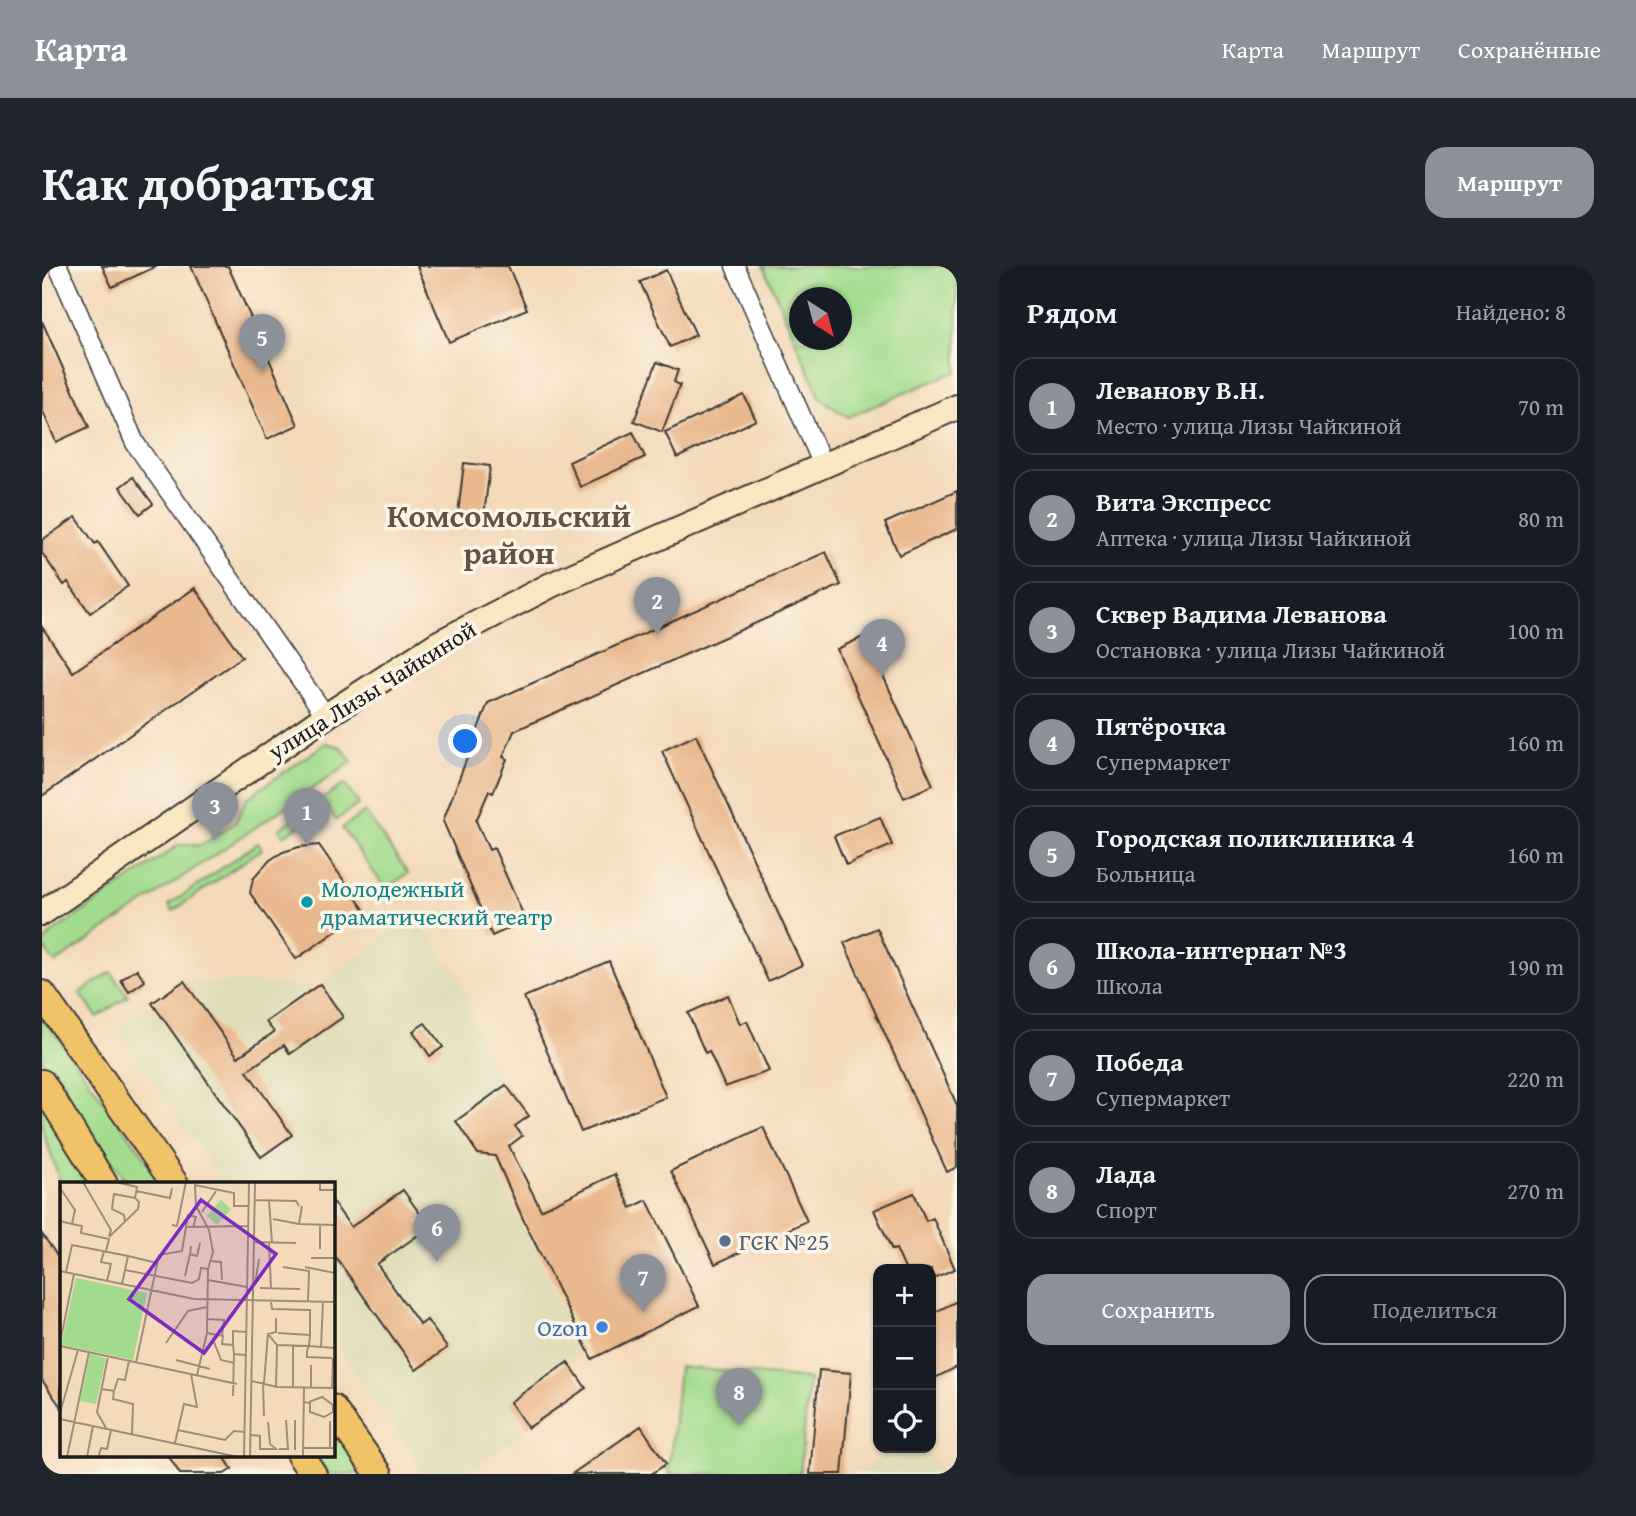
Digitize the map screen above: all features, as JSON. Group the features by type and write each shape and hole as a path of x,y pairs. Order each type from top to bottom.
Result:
{"main road":[{"name":"улица Лизы Чайкиной","path":"42,913 326,716 437,644 551,585 957,407"},
{"path":"42,994 174,1182"},
{"path":"42,1083 103,1182"},
{"path":"334,1411 379,1474"},
{"path":"301,1456 313,1474"}],"street":[{"path":"58,266 135,443 326,716"},
{"path":"735,266 823,465"}],"shaded area":[{"path":"413,916 459,976 488,1057 506,1085 451,1124 475,1157 493,1160 583,1350 510,1402 524,1433 462,1474 425,1474 334,1342 334,1182 222,1182 116,1029 184,981 320,984"},
{"path":"885,1453 928,1453 943,1474 855,1474"}],"green space":[{"path":"763,266 957,266 957,371 848,417 821,399 800,350 852,350 852,287 789,287 789,326"},
{"path":"326,743 341,747 352,762 55,963 42,945 52,933 179,845 202,845 235,822 247,798"},
{"path":"344,784 359,804 336,820 327,807 284,836 279,829"},
{"path":"365,812 408,873 386,889 342,828"},
{"path":"258,843 262,849 173,911 169,905"},
{"path":"111,972 128,996 97,1017 80,993"},
{"path":"42,1016 163,1182 126,1182 42,1061"},
{"path":"46,1107 101,1182 60,1182 42,1129 42,1108"},
{"path":"679,1367 809,1379 800,1474 669,1474"},
{"path":"334,1422 370,1474 328,1474 316,1456 334,1456"}],"building":[{"path":"102,266 157,266 112,287"},
{"path":"191,266 228,266 298,425 267,439"},
{"path":"417,266 508,266 527,309 449,342"},
{"path":"666,270 696,335 670,347 640,282"},
{"path":"42,321 89,427 56,442 42,409"},
{"path":"657,362 678,370 674,382 680,385 662,432 634,421"},
{"path":"744,395 756,420 677,458 665,432"},
{"path":"633,432 645,457 580,487 569,462"},
{"path":"464,463 490,466 483,524 457,522"},
{"path":"133,477 153,504 140,514 120,487"},
{"path":"957,491 957,529 899,555 885,523"},
{"path":"76,517 95,544 98,542 128,586 90,613 68,582 64,585 42,553 42,540"},
{"path":"826,552 841,585 514,731 503,757 507,759 493,793 489,791 476,821 489,850 494,848 526,921 492,936 443,821 488,703"},
{"path":"195,588 242,657 42,796 42,627 73,672"},
{"path":"865,636 933,785 904,798 837,649"},
{"path":"696,735 802,965 768,981 662,751"},
{"path":"880,817 892,845 846,865 834,836"},
{"name":"Молодежный драматический театр","path":"319,845 365,911 296,959 250,893 253,879 270,860 299,847"},
{"path":"877,928 957,1105 957,1167 947,1172 844,943"},
{"path":"609,961 666,1097 581,1132 524,997"},
{"path":"137,969 145,981 129,992 121,980"},
{"path":"184,981 238,1057 274,1032 266,1022 320,984 343,1017 290,1054 284,1045 247,1071 292,1135 261,1157 152,1003"},
{"path":"728,995 740,1024 747,1021 769,1071 725,1087 709,1051 705,1053 688,1013"},
{"path":"425,1023 443,1047 430,1056 413,1031"},
{"path":"506,1085 529,1116 515,1126 522,1136 509,1146 541,1210 615,1174 631,1208 647,1200 699,1306 592,1359 495,1156 478,1154 456,1121"},
{"path":"763,1127 807,1221 715,1264 671,1171"},
{"path":"403,1190 423,1218 417,1222 424,1231 377,1264 420,1325 427,1320 447,1348 416,1370 334,1255 334,1204 351,1227"},
{"path":"914,1193 926,1221 933,1218 955,1269 936,1277 936,1264 903,1264 896,1249 892,1250 874,1210"},
{"path":"42,1234 60,1260 60,1406 42,1380"},
{"path":"957,1301 957,1367 936,1378 936,1327 936,1312"},
{"path":"568,1362 586,1388 528,1428 510,1402"},
{"path":"819,1370 851,1373 842,1474 810,1474"},
{"path":"641,1426 666,1464 651,1474 572,1474"},
{"path":"169,1456 224,1456 232,1469 224,1474 180,1474"}],"place":[{"name":"Городская поликлиника 4","path":"262,372"},
{"name":"Вита Экспресс","path":"657,635"},
{"name":"Пятёрочка","path":"882,677"},
{"name":"Сквер Вадима Леванова","path":"215,840"},
{"name":"Леванову В.Н.","path":"307,846"},
{"name":"Молодежный драматический театр","path":"307,902"},
{"name":"ГСК №25","path":"725,1241"},
{"name":"Школа-интернат №3","path":"437,1262"},
{"name":"Победа","path":"643,1312"},
{"name":"Ozon","path":"602,1327"},
{"name":"Лада","path":"739,1426"}],"district":[{"name":"Комсомольский район","path":"509,534"}]}
